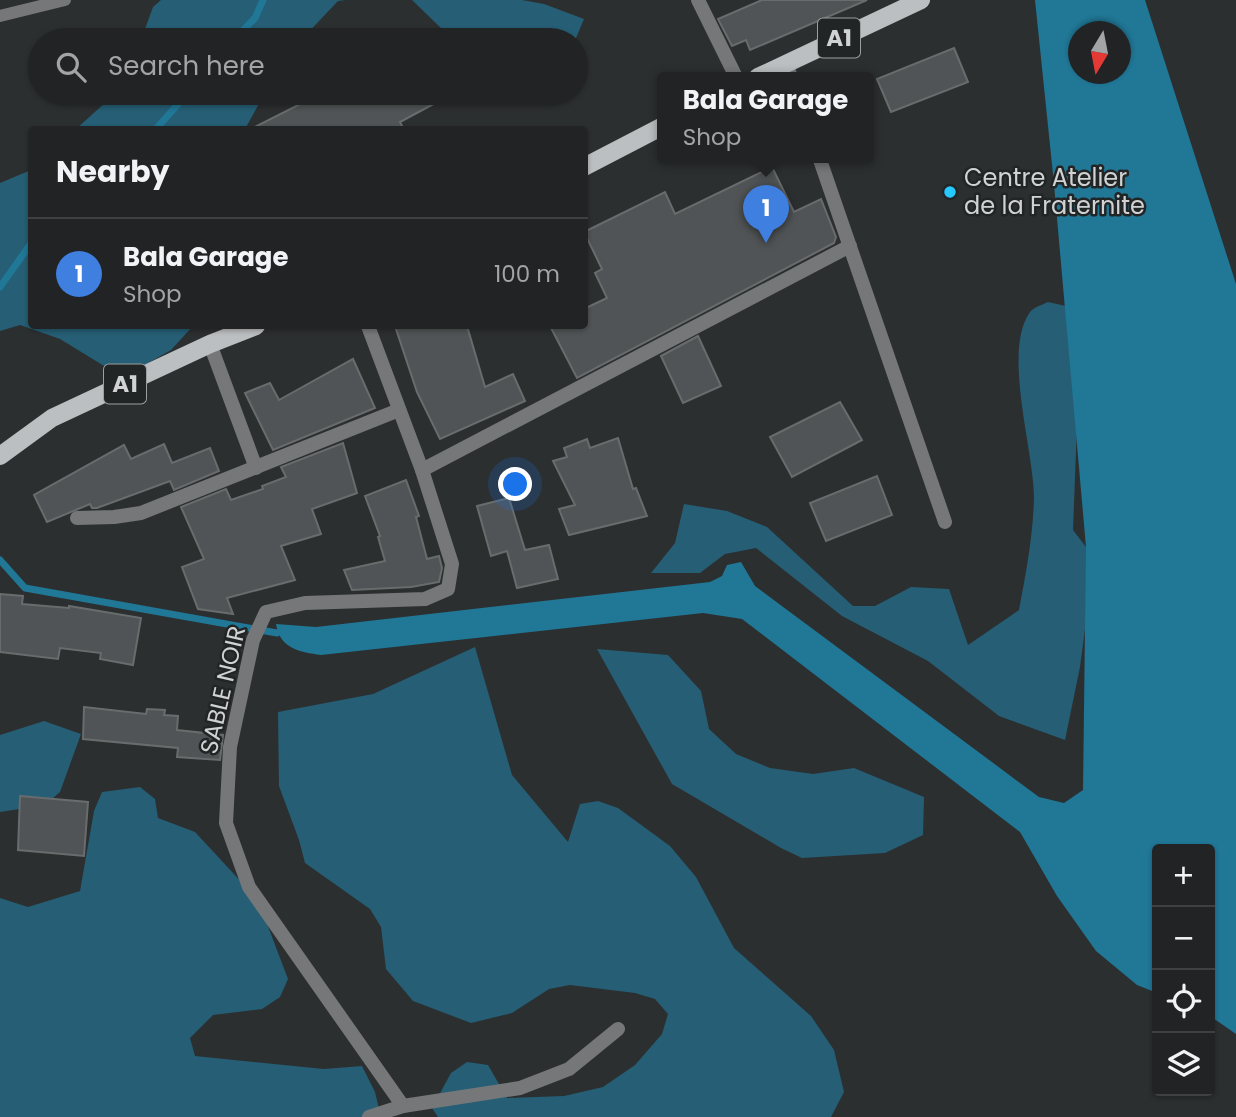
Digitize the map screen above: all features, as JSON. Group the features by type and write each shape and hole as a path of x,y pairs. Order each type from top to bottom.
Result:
{"main road":[{"name":"A1","path":"788,70 920,0"},
{"path":"588,165 657,129"},
{"name":"A1","path":"0,456 52,418 210,344 248,329"}],"street":[{"path":"698,0 734,72"},
{"path":"821,163 945,522"},
{"path":"422,470 850,246"},
{"name":"SABLE NOIR","path":"369,329 422,470 452,564 448,589 425,599 306,603 266,612 253,640 230,747 226,823 249,887 403,1106"},
{"path":"210,344 256,468"},
{"path":"77,518 141,513 399,410"},
{"path":"369,1117 403,1106 520,1088 569,1069 618,1029"}],"lane":[{"path":"0,16 65,0"}],"shaded area":[{"path":"161,0 346,0 338,1 312,28 145,28 153,7"},
{"path":"412,0 522,0 544,4 584,19 580,28 441,28"},
{"path":"1035,0 1145,0 1236,284 1236,1034 1215,1019 1215,844 1152,844 1152,991 1137,985 1096,951 1057,896 1020,832 742,619 703,613 321,655 286,644 276,624 316,627 710,582 722,576 727,565 741,562 755,586 1039,797 1064,803 1083,790 1086,547"},
{"path":"103,105 258,105 247,126 79,126"},
{"path":"28,171 28,328 20,325 0,331 0,183"},
{"path":"1048,302 1066,306 1077,424 1073,530 1086,547 1093,569 1080,667 1065,740 999,716 928,661 842,616 756,548 725,554 700,573 651,573 675,543 684,504 727,511 767,527 853,606 875,606 911,587 949,589 968,645 1019,610 1031,540 1034,498 1019,375 1019,351 1022,329 1030,312"},
{"path":"31,329 190,329 171,350 136,370 114,372 60,339"},
{"path":"475,647 512,775 568,842 580,804 598,801 618,808 670,846 696,877 734,948 811,1016 834,1050 844,1092 831,1117 438,1117 432,1108 451,1073 467,1062 488,1065 507,1098 564,1096 603,1087 635,1065 662,1034 668,1014 655,999 635,993 570,985 549,989 512,1013 471,1023 413,1001 386,969 381,927 370,909 305,863 279,786 278,712 373,694"},
{"path":"597,649 668,655 701,691 709,729 736,754 770,768 813,774 854,768 924,797 923,835 885,853 802,858 781,848 672,784"},
{"path":"44,721 81,734 60,792 45,805 0,812 0,735"},
{"path":"140,787 155,799 158,818 195,832 258,900 288,979 280,997 262,1009 213,1015 190,1038 195,1056 324,1069 362,1066 375,1092 381,1117 0,1117 0,898 28,907 80,891 94,811 102,792"}],"building":[{"path":"762,0 867,0 750,50 746,40 732,46 718,19"},
{"path":"954,48 968,82 891,112 877,79"},
{"path":"298,105 432,105 400,122 402,126 257,126"},
{"path":"772,167 794,212 821,199 836,237 834,243 577,378 552,329 588,329 588,307 607,298 595,273 602,269 588,240 588,230 665,192 675,214"},
{"path":"396,329 468,329 485,387 513,374 525,401 440,439 417,392"},
{"path":"698,336 721,386 683,403 661,356"},
{"path":"353,359 375,408 273,450 245,393 270,383 279,400"},
{"path":"840,402 862,440 792,477 770,437"},
{"path":"618,438 633,489 636,488 647,516 569,535 559,509 575,505 553,461 567,457 564,448 587,439 590,448"},
{"path":"343,443 357,493 312,509 321,534 281,546 295,580 227,598 233,614 198,609 182,567 204,559 181,507 226,489 231,500 263,489 262,486 286,477 281,467"},
{"path":"164,444 172,463 210,448 219,471 174,490 170,481 97,508 92,508 90,504 47,522 34,495 124,445 131,459"},
{"path":"877,476 892,515 826,541 810,503"},
{"path":"406,480 419,516 416,517 427,559 439,556 442,568 439,582 411,587 352,590 344,570 385,561 378,537 380,536 365,496"},
{"path":"509,498 525,550 549,545 558,579 517,588 507,551 491,556 477,506"},
{"path":"0,594 23,596 22,604 69,606 141,618 133,665 100,659 101,653 60,648 58,659 0,652"},
{"path":"84,707 146,714 147,709 165,710 164,715 178,716 177,730 223,735 220,760 177,757 178,748 83,739"},
{"path":"20,796 88,802 84,856 18,850"}],"waterway":[{"path":"245,28 255,18 263,0"},
{"path":"159,126 177,105"},
{"path":"0,287 28,248"},
{"path":"0,560 25,588 277,633"}],"place":[{"name":"Centre Atelier de la Fraternite","path":"950,192"},
{"name":"Bala Garage","path":"766,243"}]}
